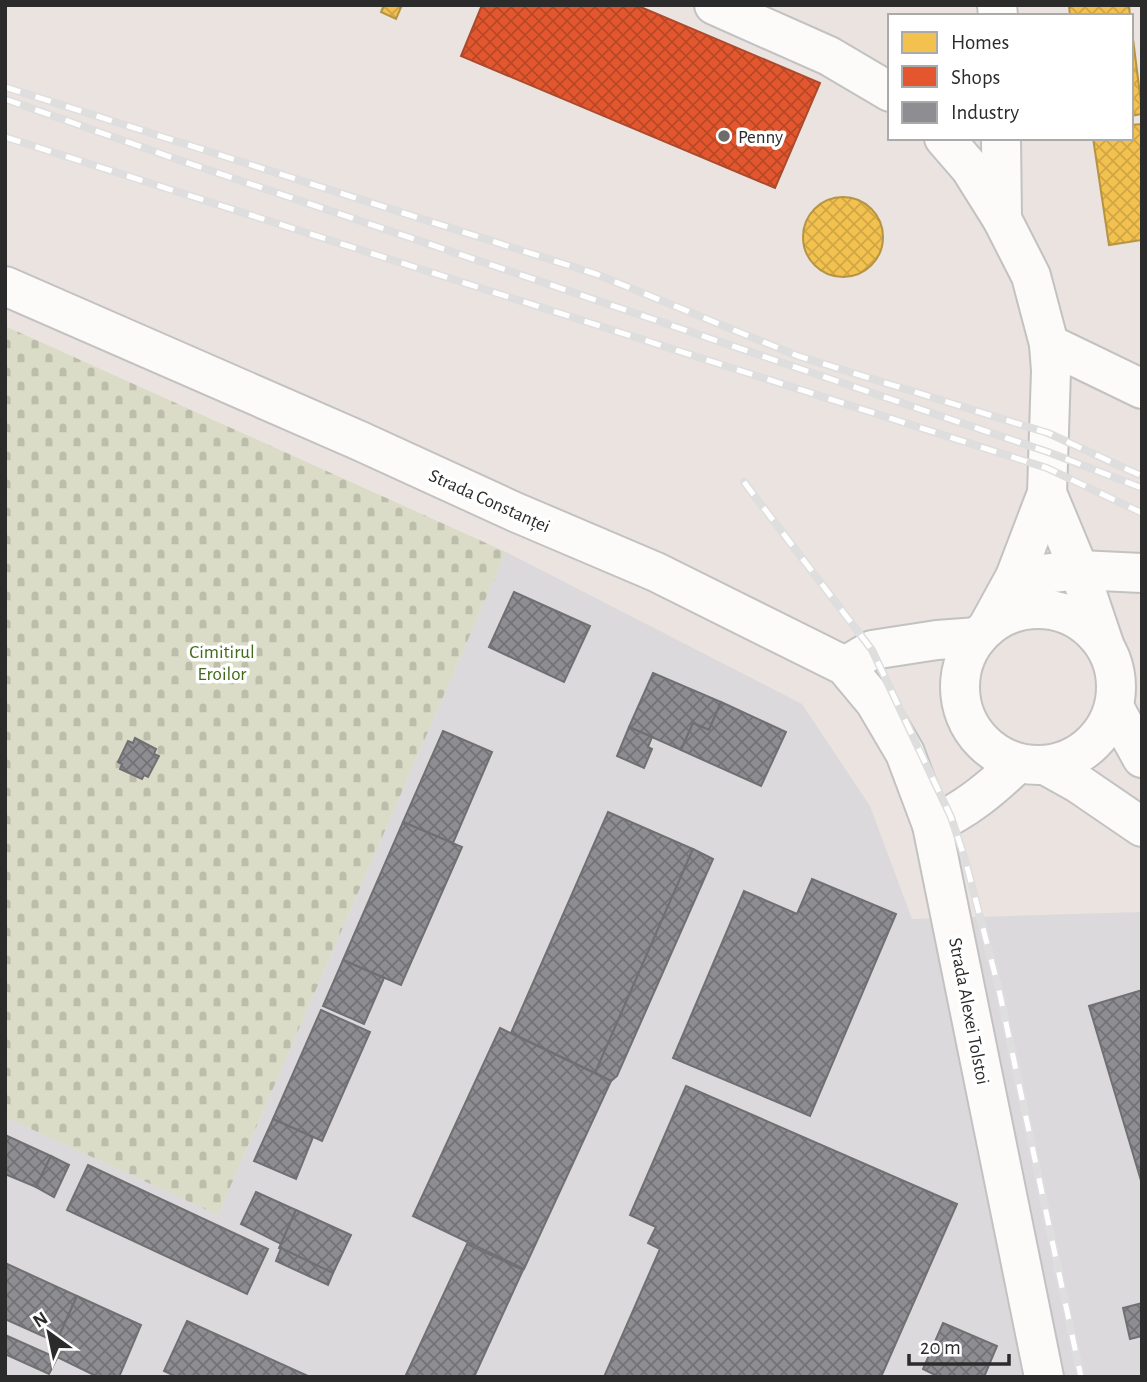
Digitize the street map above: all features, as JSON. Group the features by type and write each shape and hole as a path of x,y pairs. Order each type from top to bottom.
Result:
{"street":[{"path":"714,5 829,56 888,91"},
{"path":"946,140 970,168 1002,219 1031,276 1049,344 1051,371 1047,493 1015,577 966,656 960,678 960,700 967,722 980,741 998,755 1032,764 1079,784 1142,827"},
{"path":"1001,140 1002,219"},
{"name":"Strada Constanței","path":"5,286 656,572 845,666"},
{"path":"1049,344 1142,389"},
{"path":"932,825 951,817 1032,764 1068,760 1088,747 1104,729 1114,707 1116,691 1111,660 1079,570 1047,493"},
{"path":"1015,577 1079,570 1142,573"},
{"path":"845,666 872,650 983,632 1006,616 1028,610 1050,610 1072,617 1090,629 1105,646"},
{"name":"Strada Alexei Tolstoi","path":"845,666 875,702 905,753 932,825 1044,1377"},
{"path":"1114,707 1142,758"}],"shaded area":[{"path":"506,552 802,704 870,806 912,919 1142,912 1142,1377 5,1377 5,1117 218,1215"}],"green space":[{"name":"Cimitirul Eroilor","path":"5,326 506,552 218,1215 5,1117"}],"building: Homes":[{"path":"384,5 402,5 396,19 381,12"},
{"path":"1069,5 1129,5 1130,14 1070,14"},
{"path":"1133,40 1142,114 1133,116"},
{"path":"1142,124 1142,240 1109,245 1093,140 1133,140 1133,125"},
{"path":"843,197 858,200 871,209 880,222 883,237 880,252 871,265 858,274 843,277 828,274 815,265 806,252 803,237 806,222 815,209 828,200"}],"building: Shops":[{"name":"Penny","path":"482,5 636,5 820,83 775,188 461,56"}],"building: Industry":[{"path":"514,592 590,626 564,682 489,647"},
{"path":"653,673 721,702 709,730 693,723 681,750 629,727"},
{"path":"721,702 786,732 761,786 681,750 693,723 709,730"},
{"path":"629,727 652,737 648,747 652,749 644,768 617,756"},
{"path":"443,731 492,752 453,843 403,822"},
{"path":"135,738 156,749 154,754 159,756 148,777 144,775 142,779 120,769 122,764 118,762 128,741 133,743"},
{"path":"608,812 693,849 595,1073 511,1033"},
{"path":"403,822 462,847 401,985 343,960"},
{"path":"693,849 713,859 617,1076 611,1081 595,1073"},
{"path":"812,879 896,914 810,1116 673,1058 744,891 797,914"},
{"path":"343,960 384,978 364,1024 323,1006"},
{"path":"1142,990 1142,1184 1089,1006"},
{"path":"321,1010 370,1032 322,1141 273,1119"},
{"path":"500,1028 611,1081 524,1269 413,1216"},
{"path":"686,1086 957,1204 881,1377 604,1377 660,1249 648,1243 656,1227 630,1215"},
{"path":"273,1119 313,1137 296,1179 254,1161"},
{"path":"5,1135 51,1156 36,1187 5,1174"},
{"path":"51,1156 69,1165 54,1197 36,1187"},
{"path":"88,1165 268,1249 247,1294 67,1210"},
{"path":"256,1192 296,1210 281,1244 241,1224"},
{"path":"296,1210 351,1235 333,1273 279,1248"},
{"path":"467,1244 523,1270 474,1377 405,1377"},
{"path":"281,1248 333,1273 328,1285 276,1261"},
{"path":"5,1263 77,1296 56,1342 5,1319"},
{"path":"77,1296 141,1325 119,1377 98,1377 51,1354"},
{"path":"1142,1303 1142,1336 1130,1339 1123,1308"},
{"path":"187,1321 310,1377 177,1377 164,1371"},
{"path":"943,1323 997,1346 984,1377 939,1377 923,1369"},
{"path":"5,1335 57,1358 49,1374 5,1354"}],"railway":[{"path":"5,87 596,274 798,356 1048,433 1142,476"},
{"path":"5,99 1048,452 1142,488"},
{"path":"5,137 1047,468 1142,513"},
{"path":"744,482 872,650 951,817 965,859 999,990 1081,1377"}],"place":[{"name":"Penny","path":"724,136"}]}
